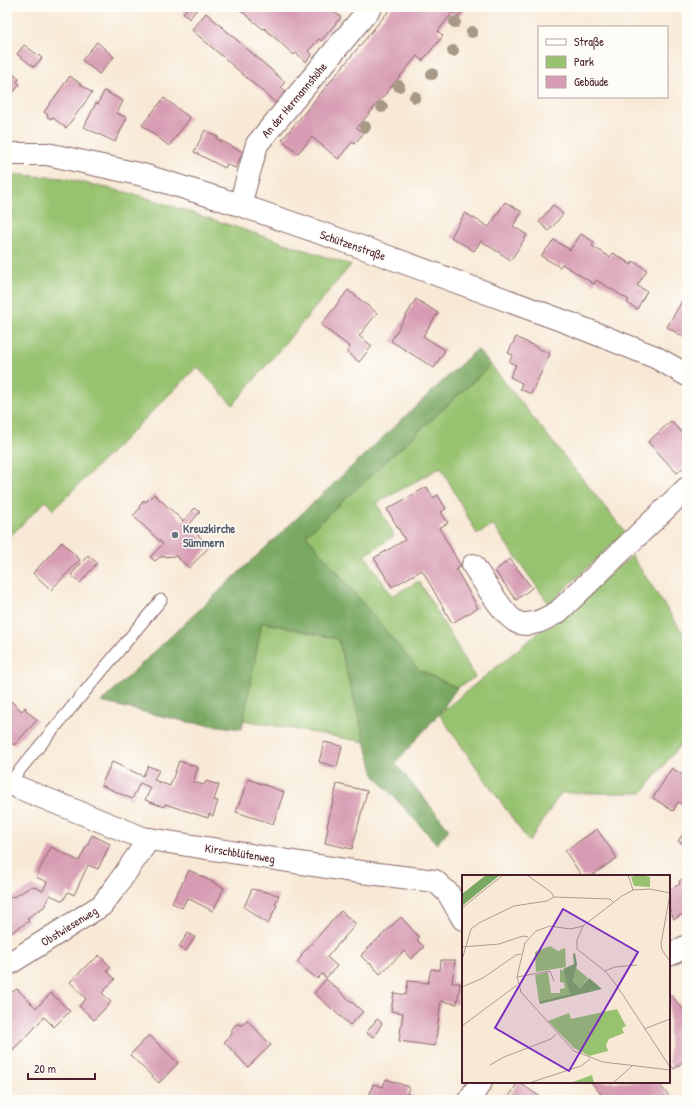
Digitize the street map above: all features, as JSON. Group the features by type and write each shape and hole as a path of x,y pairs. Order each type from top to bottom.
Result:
{"street":[{"name":"An der Hermannshöhe","path":"240,205 257,144 371,7"},
{"name":"Schützenstraße","path":"7,154 47,154 143,175 240,205 364,248 569,323 655,357 687,375"},
{"path":"473,564 506,615 519,623 536,623 558,612 687,488"},
{"name":"Kirschblütenweg","path":"7,784 143,838 345,870 435,881 448,893 462,917"},
{"name":"Obstwiesenweg","path":"7,965 102,905 118,886 149,839"},
{"path":"670,954 687,946"},
{"path":"469,1100 480,1083"}],"lane":[{"path":"7,784 161,600"}],"green space":[{"path":"7,174 63,178 138,195 351,265 233,405 197,367 53,510 46,501 7,539"},
{"path":"477,349 491,365 306,535 418,669 457,688 439,714 395,763 449,829 437,844 374,775 338,639 262,622 242,729 188,722 101,702"},
{"path":"491,365 625,532 549,604 493,525 477,534 441,467 377,503 394,536 365,555 392,596 419,581 475,677 457,688 418,670 306,535"},
{"path":"632,556 687,639 687,736 642,793 561,793 529,842 439,714"},
{"path":"262,622 338,639 365,742 243,720"}],"building":[{"path":"188,7 199,7 189,19 183,13"},
{"path":"241,7 334,7 332,10 341,17 321,41 319,39 308,51 312,54 306,62 296,53 294,55 264,28 263,29 239,9"},
{"path":"392,7 460,7 464,10 458,17 453,12 438,31 443,36 422,61 417,56 357,128 364,133 354,144 352,142 338,159 312,137 298,153 282,140"},
{"path":"206,13 285,82 281,87 288,93 278,105 192,30"},
{"path":"97,42 114,57 99,74 82,60"},
{"path":"24,45 42,58 34,67 17,54"},
{"path":"7,69 19,79 17,82 20,84 13,93 10,90 7,94"},
{"path":"70,76 92,93 66,128 52,117 51,119 47,117 48,115 44,112"},
{"path":"104,91 123,101 117,113 127,118 115,142 84,127"},
{"path":"164,98 190,118 169,146 142,125"},
{"path":"205,130 218,137 217,139 243,152 235,168 227,164 225,168 194,152"},
{"path":"505,202 522,212 513,226 527,235 511,260 481,241 474,251 451,237 465,213 489,227"},
{"path":"553,205 563,214 549,231 539,222"},
{"path":"581,234 594,242 592,246 610,257 613,253 632,265 633,261 647,270 637,286 647,291 637,309 627,303 629,300 596,280 594,284 562,264 560,267 541,256 554,240 570,250"},
{"path":"348,290 377,313 359,336 372,346 359,362 347,352 350,347 321,325"},
{"path":"416,299 438,313 423,336 445,350 434,368 391,341"},
{"path":"682,301 687,304 687,339 667,327"},
{"path":"516,337 550,354 531,394 520,389 522,383 510,377 516,365 509,362 513,355 508,353"},
{"path":"671,421 687,438 687,464 677,473 648,442"},
{"path":"427,487 433,498 438,495 446,509 441,512 448,523 439,528 461,566 456,569 478,608 452,623 422,570 392,587 374,558 405,540 387,509"},
{"name":"Kreuzkirche Sümmern","path":"154,494 183,521 195,508 200,512 188,526 210,546 189,568 176,556 160,557 155,561 150,557 163,544 133,516 140,508 139,507 144,500 146,502"},
{"path":"62,542 80,560 51,590 33,573"},
{"path":"88,555 97,563 80,583 71,575"},
{"path":"510,559 532,588 516,600 495,571"},
{"path":"7,698 22,711 25,707 25,709 37,720 14,745 7,739"},
{"path":"324,742 342,746 337,767 319,762"},
{"path":"179,761 198,767 193,782 204,785 206,781 219,785 214,800 218,801 213,816 209,814 208,818 165,804 164,807 145,800 151,788 140,783 132,799 101,785 112,762 143,776 148,766 159,770 154,780 170,786"},
{"path":"672,768 687,778 687,808 678,802 673,811 653,798"},
{"path":"248,779 284,792 273,824 236,812"},
{"path":"337,784 367,791 352,849 325,843 327,827"},
{"path":"687,828 687,847 678,841"},
{"path":"597,829 617,858 592,875 581,875 565,851"},
{"path":"92,835 110,844 98,869 88,865 74,895 68,892 63,901 50,895 44,907 27,918 29,921 7,935 7,900 32,886 43,891 47,882 36,877 51,847 79,861"},
{"path":"189,870 224,888 213,911 187,898 182,908 172,903"},
{"path":"687,877 687,912 674,919 670,910 670,889 680,884 679,881"},
{"path":"252,889 279,895 275,904 277,905 268,924 244,907"},
{"path":"341,911 356,924 327,957 337,966 326,978 322,974 317,979 297,962 302,956 301,955"},
{"path":"401,917 419,937 417,940 424,947 411,959 404,951 380,974 361,956"},
{"path":"188,933 195,937 186,951 179,947"},
{"path":"99,955 111,967 107,971 115,979 102,993 111,1002 94,1020 79,1006 86,999 70,982"},
{"path":"441,960 455,960 452,983 460,983 457,1004 441,1001 435,1046 399,1041 403,1013 391,1011 394,993 406,995 408,981 428,983 431,969 440,970"},
{"path":"326,979 363,1012 350,1025 314,993"},
{"path":"17,989 36,1008 51,993 70,1011 54,1027 44,1017 7,1055 7,995"},
{"path":"670,994 687,1014 687,1058 674,1069 670,1064"},
{"path":"377,1019 382,1023 374,1037 366,1033"},
{"path":"247,1020 271,1045 248,1067 224,1042 232,1034 232,1029 236,1024 242,1025"},
{"path":"149,1035 178,1063 159,1083 130,1055"},
{"path":"386,1079 409,1087 407,1094 422,1100 368,1100 373,1084 383,1087"},
{"path":"517,1083 520,1083 539,1096 538,1098 541,1100 507,1100"},
{"path":"592,1083 658,1083 669,1096 668,1100 606,1100"}],"place":[{"name":"Kreuzkirche Sümmern","path":"175,535"}]}
